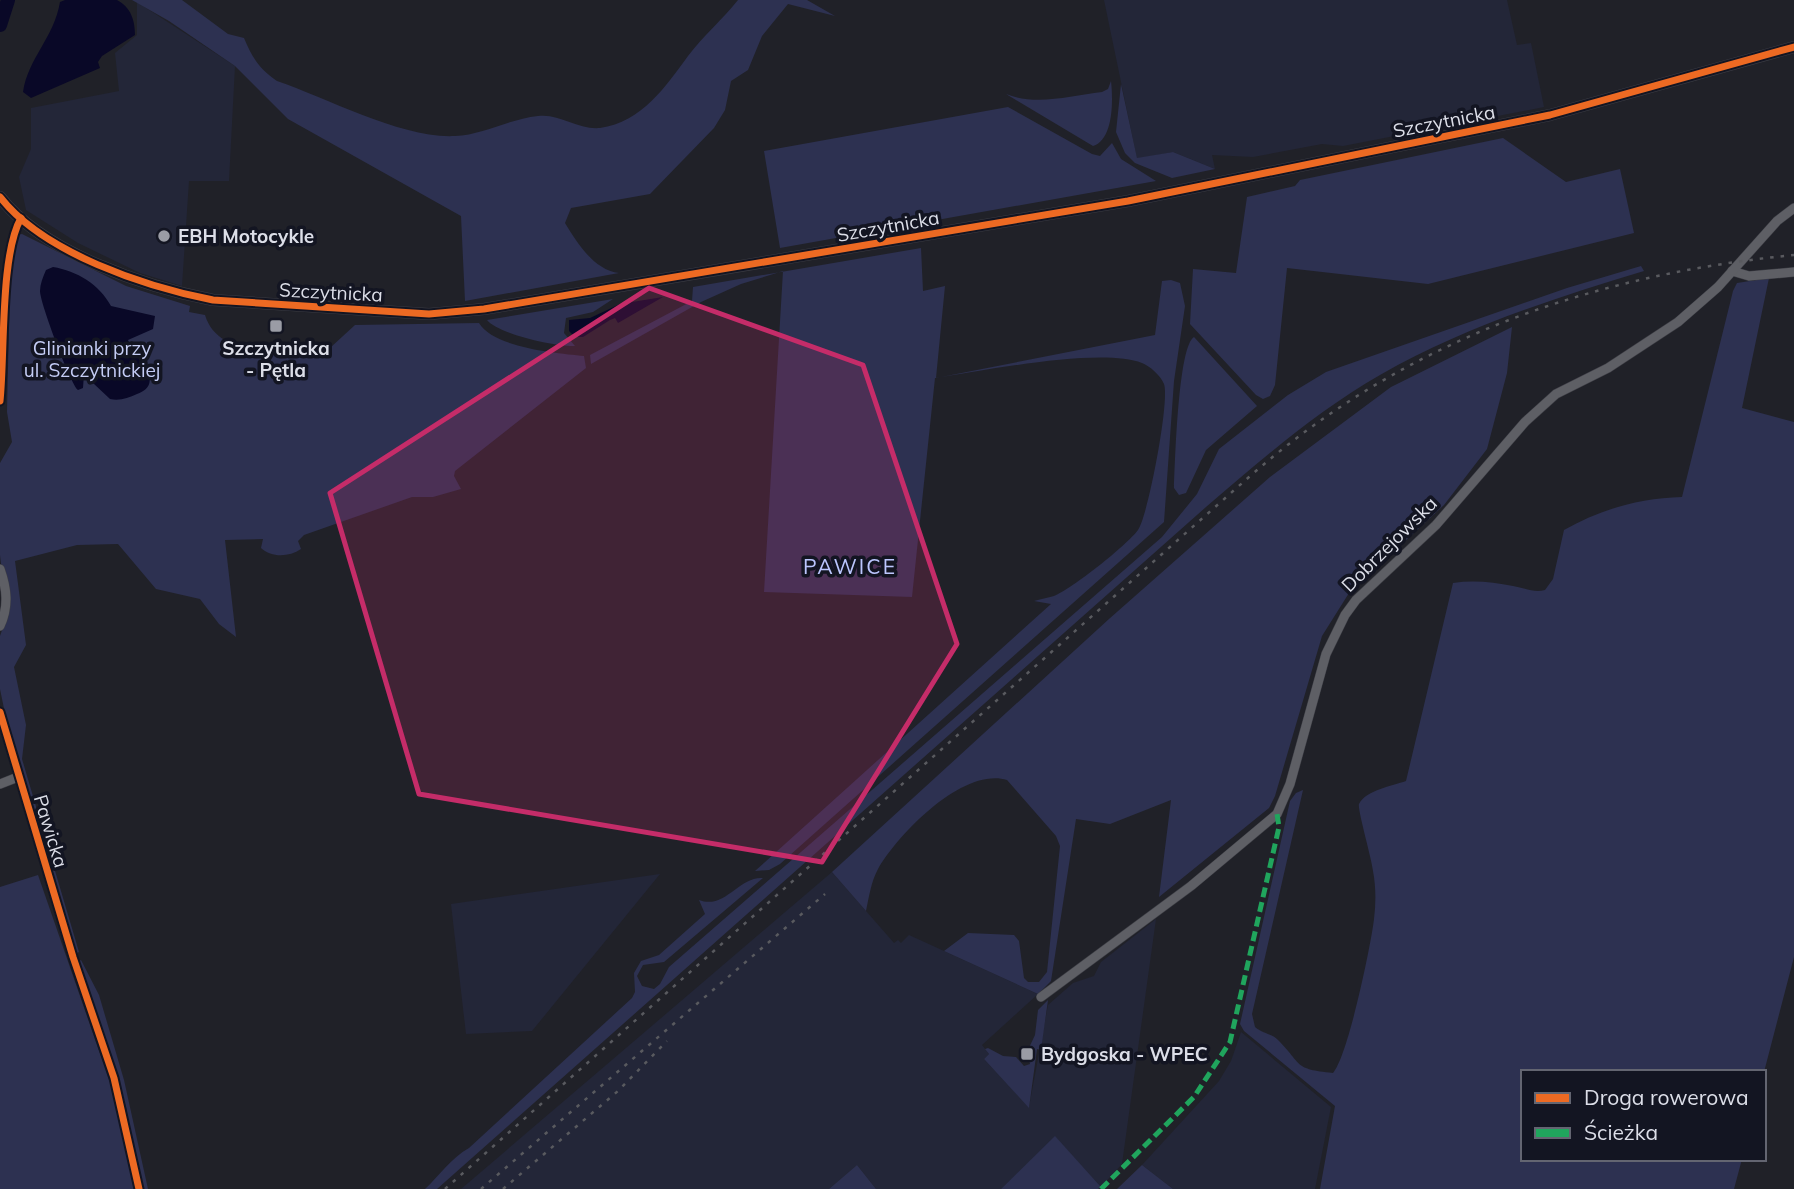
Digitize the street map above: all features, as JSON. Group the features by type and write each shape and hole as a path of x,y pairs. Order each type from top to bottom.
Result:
{"street":[{"name":"Szczytnicka","path":"0,197 21,218 45,236 99,263 183,294 213,300 291,306 454,313 1128,201 1550,115 1794,47"},
{"name":"Dobrzejowska","path":"1041,997 1191,886 1277,814 1290,784 1326,654 1356,600 1436,525 1525,422 1556,394 1608,368 1678,322 1732,271 1777,221 1794,208"},
{"path":"0,401 3,296 9,240 21,218"},
{"path":"1732,271 1748,276 1794,272"},
{"path":"0,569 6,585 7,604 0,626"},
{"name":"Pawicka","path":"0,712 73,957"},
{"path":"0,784 18,777"}],"highlighted area":[{"path":"649,288 863,365 957,644 822,862 419,794 330,493"}],"shaded area":[{"path":"117,0 126,6 131,15 135,35 102,56 98,62 100,68 31,98 23,92 26,80 57,15 60,2"},
{"path":"1104,0 1507,0 1517,45 1531,43 1544,107 1343,146 1322,144 1253,157 1212,155 1215,169 1173,152 1137,159"},
{"path":"137,2 235,66 229,181 189,181 182,286 140,273 78,243 26,210 19,177 31,149 31,108 119,91 115,53 137,35"},
{"path":"53,267 71,272 94,285 111,306 155,316 153,329 128,340 149,376 150,383 146,389 127,398 110,399 93,383 90,370 84,374 83,388 78,390 74,385 41,298 40,288 46,270"},
{"path":"663,297 618,323 615,318 610,320 583,337 575,337 569,331 569,320 590,318 620,304"},
{"path":"832,872 894,943 898,940 901,943 909,935 1038,994 982,1045 989,1054 984,1059 1029,1107 1048,1005 1073,983 1094,976 1101,962 1156,919 1122,1164 1101,1187 1055,1137 1001,1189 876,1189 857,1165 829,1189 461,1189"},
{"path":"660,874 532,1031 466,1034 451,904"},
{"path":"1241,1032 1331,1107 1315,1189 1173,1189 1142,1165 1219,1081 1231,1061"}],"green space":[{"path":"132,0 182,0 228,34 244,38 257,62 277,81 389,124 434,135 455,136 538,116 553,117 592,128 615,124 628,118 652,101 738,0 807,0 835,16 788,4 762,36 748,70 731,81 725,110 714,128 650,194 571,208 565,223 581,247 602,267 619,273 465,301 461,216 288,119 235,66 169,21"},
{"path":"1111,81 1111,118 1105,135 1093,146 1006,94 1041,100 1065,98 1102,92 1108,89"},
{"path":"1121,84 1137,158 1173,152 1215,169 1172,178 1135,163 1125,153 1116,132"},
{"path":"1008,107 1092,154 1100,156 1112,143 1121,159 1156,181 780,248 764,151"},
{"path":"1503,138 1566,182 1620,169 1634,233 1428,284 1287,268 1275,385 1270,396 1263,399 1256,395 1190,324 1193,269 1236,273 1247,197 1295,186 1300,180"},
{"name":"Glinianki przy ul. Szczytnickiej","path":"22,234 126,286 190,306 189,312 205,315 219,336 242,347 293,353 299,348 331,347 355,325 479,323 498,338 512,344 584,356 586,368 455,471 454,476 461,489 433,497 412,497 304,535 298,541 301,549 286,555 265,551 261,548 263,539 225,540 236,637 219,624 200,599 156,589 118,544 77,545 15,561 26,645 14,667 26,725 22,759 79,952 75,954 9,733 0,689 0,636 7,616 0,555 0,463 12,442 7,412 10,279 16,235"},
{"path":"921,248 923,291 945,286 912,597 764,592 783,272"},
{"path":"1641,266 1644,271 1542,304 1444,342 1380,375 1312,420 1206,507 437,1189 425,1189 451,1162 632,998 635,992 634,973 641,961 659,955 705,914 699,900 717,900 747,882 763,878 664,962 643,965 637,976 642,986 654,989 660,984 669,967 1162,537 1197,494 1219,449 1288,395 1326,372 1567,288"},
{"path":"779,272 741,284 701,302 591,364 590,355 692,301 693,287"},
{"path":"1769,278 1742,408 1794,422 1794,957 1765,1070 1521,1070 1521,1161 1741,1161 1734,1189 1320,1189 1335,1106 1244,1031 1240,1024 1290,801 1296,793 1303,790 1252,1014 1255,1027 1275,1038 1300,1064 1311,1070 1333,1073 1352,1024 1375,913 1374,877 1359,804 1373,792 1406,781 1453,583 1483,582 1533,591 1545,590 1553,579 1564,530 1621,506 1682,497 1737,283"},
{"path":"1162,281 1180,283 1185,306 1174,381 1164,522 780,864 769,870 755,871 1051,604 1034,601 1054,596 1086,576 1132,537 1142,520 1157,458 1165,394 1163,381 1148,366 1123,359 1071,359 940,377 1155,335"},
{"path":"613,299 593,312 566,318 564,333 575,346 528,339 503,330 487,320"},
{"path":"1512,327 1507,373 1487,449 1444,505 1349,593 1322,636 1275,796 1269,808 1159,897 1171,800 1110,824 1076,819 1051,981 1038,994 944,951 968,933 1014,935 1019,941 1024,978 1028,982 1039,982 1047,972 1060,846 1056,836 1007,780 989,779 971,784 952,793 916,822 878,869 866,911 832,872 1109,619 1270,477 1391,387"},
{"path":"1194,337 1257,406 1206,450 1186,493 1179,495 1174,488 1178,407 1184,361"},
{"path":"38,875 123,1120 136,1189 0,1189 0,887"},
{"path":"81,960 99,995 124,1080 148,1189 141,1189 126,1107 78,962"},
{"path":"1048,1000 1041,1050 1037,1049 1029,1108 984,1059 989,1054 985,1049 1003,1056 1016,1057 1024,1066 1030,1064 1027,1052 1035,1035 1038,1010"},
{"path":"1055,1136 1101,1187 1001,1189"},
{"path":"857,1165 876,1189 829,1189"},
{"path":"1142,1165 1173,1189 1117,1189"}],"waterway":[{"path":"0,25 8,0"}],"railway":[{"path":"445,1189 1249,477 1309,429 1371,387 1436,352 1504,322 1573,298 1645,279 1718,265 1794,255"},
{"path":"481,1189 825,894"},
{"path":"503,1189 618,1091 667,1041"}],"marked path":[{"path":"1101,1189 1194,1097 1230,1042 1279,827 1277,814"}],"cycle path":[{"path":"0,197 19,217 69,251 98,265 186,294 213,300 429,314 484,309 1128,201 1550,115 1794,47"},
{"path":"0,401 6,280 14,235 21,218"},
{"path":"0,712 73,957 114,1078 139,1189"}],"place":[{"name":"EBH Motocykle","path":"164,236"},
{"name":"Szczytnicka - Pętla","path":"276,326"},
{"name":"Bydgoska - WPEC","path":"1027,1054"}],"district":[{"name":"PAWICE","path":"850,566"}]}
